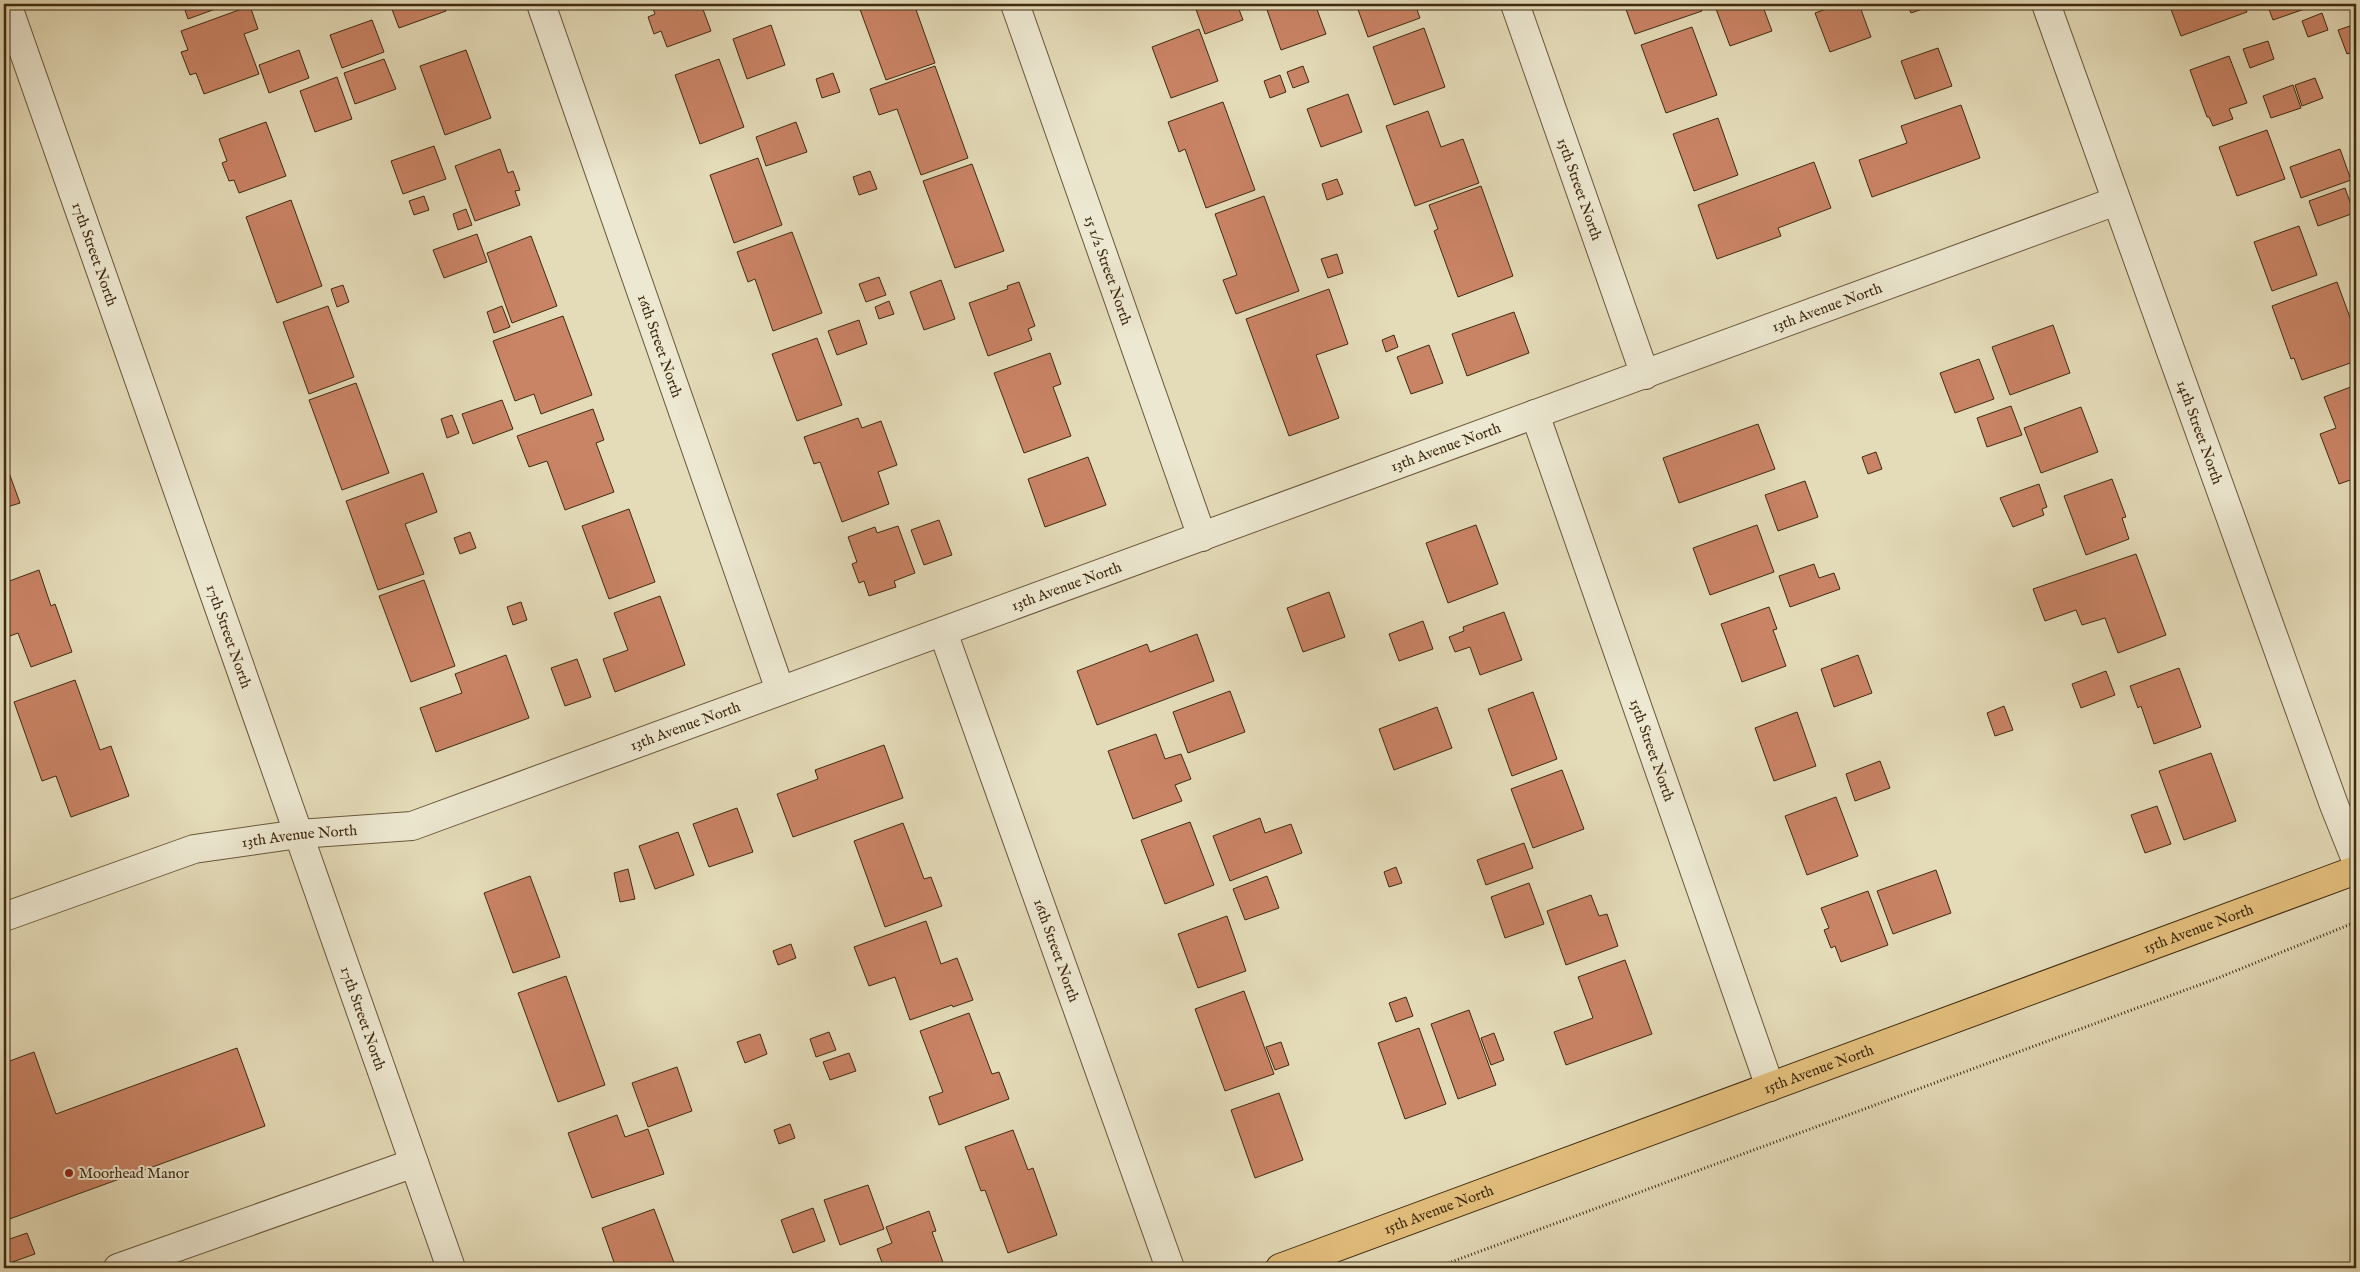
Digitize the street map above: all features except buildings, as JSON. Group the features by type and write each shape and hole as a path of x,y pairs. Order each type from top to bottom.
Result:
{"main road":[{"name":"15th Avenue North","path":"1280,1268 2356,870"}],"street":[{"name":"17th Street North","path":"7,4 451,1268"},
{"name":"16th Street North","path":"541,4 780,690"},
{"name":"15 1/2 Street North","path":"1015,4 1202,537"},
{"name":"15th Street North","path":"1516,4 1645,375"},
{"name":"14th Street North","path":"2046,4 2334,805 2356,860"},
{"name":"13th Avenue North","path":"4,917 194,849 299,834 412,826 2116,201"},
{"name":"15th Street North","path":"1535,414 1770,1087"},
{"name":"16th Street North","path":"943,632 1170,1268"},
{"path":"118,1268 414,1163"}],"path":[{"path":"1435,1268 2218,978 2356,922"}],"place":[{"name":"Moorhead Manor","path":"69,1173"}]}
